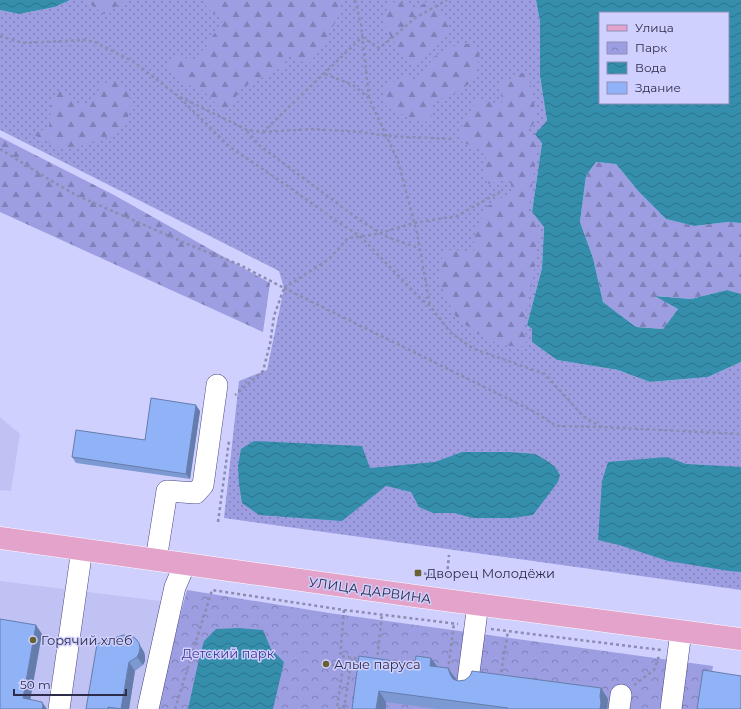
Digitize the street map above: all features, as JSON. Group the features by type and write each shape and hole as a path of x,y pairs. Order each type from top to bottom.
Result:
{"main road":[{"name":"УЛИЦА ДАРВИНА","path":"0,538 741,639"}],"lane":[{"path":"156,560 167,491 196,493 203,485 217,385"},
{"path":"60,709 82,549"},
{"path":"148,709 176,587 185,564"},
{"path":"468,680 478,604"},
{"path":"671,709 670,652 681,631"}],"path":[{"path":"355,0 361,25 369,98 398,161 414,223 430,306"},
{"path":"362,37 379,48 415,18 446,0"},
{"path":"0,36 23,43 85,40 95,42 134,62 178,96 230,147 360,236 419,297 430,306 452,333 474,349 545,374 583,416 601,426"},
{"path":"263,132 362,37"},
{"path":"325,74 353,85 369,98"},
{"path":"178,96 247,130 263,132 311,129 361,132 387,136 452,139"},
{"path":"247,130 259,145 361,221 388,237 419,248"},
{"path":"0,149 76,195 192,246 238,264 535,412 556,426 601,426 741,434"},
{"path":"234,401 235,394 263,371 270,344 274,316 284,288 329,259 348,238 381,233 414,223 457,216 503,190"},
{"path":"218,522 229,439"},
{"path":"418,573 447,576 449,555"},
{"path":"174,709 212,590 344,610 670,652"},
{"path":"377,661 382,614"},
{"path":"448,670 454,623"},
{"path":"500,678 508,631"},
{"path":"620,702 654,670 670,652"},
{"path":"344,709 352,657"},
{"path":"326,664 366,670"},
{"path":"341,709 337,708 343,667"}],"shaded area":[{"path":"0,417 20,434 11,491 0,490"},
{"path":"0,581 184,604 155,709 0,709"}],"green space":[{"path":"70,0 536,0 540,22 540,76 547,121 542,143 532,212 544,226 542,268 527,325 532,329 532,342 557,360 618,370 650,382 708,377 741,362 741,590 224,518 239,381 267,370 284,288 279,271 0,130 0,10 19,14 55,7"},
{"path":"88,0 126,0 104,14 87,2"},
{"path":"204,0 340,0 338,17 323,45 309,64 288,56 283,67 243,87 224,113 204,91 179,81 167,64 177,55 193,61 206,46 224,19 206,8"},
{"path":"397,1 416,9 426,2 446,16 450,33 417,65 402,57 383,22 388,5"},
{"path":"458,44 473,44 480,53 476,73 469,84 450,96 433,101 431,122 415,121 383,104 386,85 406,77 417,80 435,56"},
{"path":"528,70 537,120 526,132 538,144 528,214 540,229 533,279 523,324 527,341 523,346 508,346 488,340 457,319 438,277 444,250 474,251 474,238 486,207 512,192 510,178 489,184 483,177 487,152 462,142 458,133 477,100 502,104 500,84"},
{"path":"119,81 129,93 131,110 124,126 103,140 65,150 32,134 49,128 52,97 60,90 74,99 78,106 92,101 103,83"},
{"path":"0,137 114,195 270,283 263,332 0,212"},
{"path":"596,162 616,164 639,192 666,219 694,226 728,222 741,223 741,294 727,290 691,299 657,296 678,309 663,329 636,327 603,302 593,258 580,222 586,176"},
{"name":"Детский парк","path":"187,590 329,613 713,666 706,709 155,709"}],"water":[{"path":"0,0 70,0 55,7 19,14 0,10"},
{"path":"536,0 741,0 741,223 728,222 694,226 666,219 639,192 616,164 596,162 586,176 580,222 593,258 603,302 636,327 663,329 678,309 655,296 691,299 727,290 741,294 741,362 708,377 650,382 618,370 557,360 532,342 532,329 527,325 542,268 544,227 532,212 542,143 535,134 547,121 540,76 540,22"},
{"path":"254,441 362,446 370,468 435,462 462,452 509,452 535,454 555,467 560,475 558,482 533,515 512,518 473,518 454,513 433,513 419,507 411,492 386,486 342,521 259,515 242,503 239,484 238,466 241,449"},
{"path":"667,457 686,464 741,467 741,572 668,561 619,545 598,540 602,481 608,462"},
{"path":"239,628 263,630 271,649 284,662 273,709 188,709 204,641 216,629"}],"building":[{"path":"151,398 196,405 186,474 72,457 76,430 145,440"},
{"path":"0,619 36,625 23,698 42,702 42,709 0,709"},
{"path":"123,635 132,636 136,639 140,648 137,657 129,662 121,709 108,707 108,709 86,709 97,644"},
{"path":"359,656 415,664 416,656 431,658 430,666 448,668 453,679 458,681 465,680 470,676 472,671 601,688 600,709 508,709 379,691 376,709 352,709"},
{"path":"703,670 741,676 741,709 697,709"}],"place":[{"name":"Дворец Молодёжи","path":"418,573"},
{"name":"Горячий хлеб","path":"33,640"},
{"name":"Алые паруса","path":"326,664"}]}
